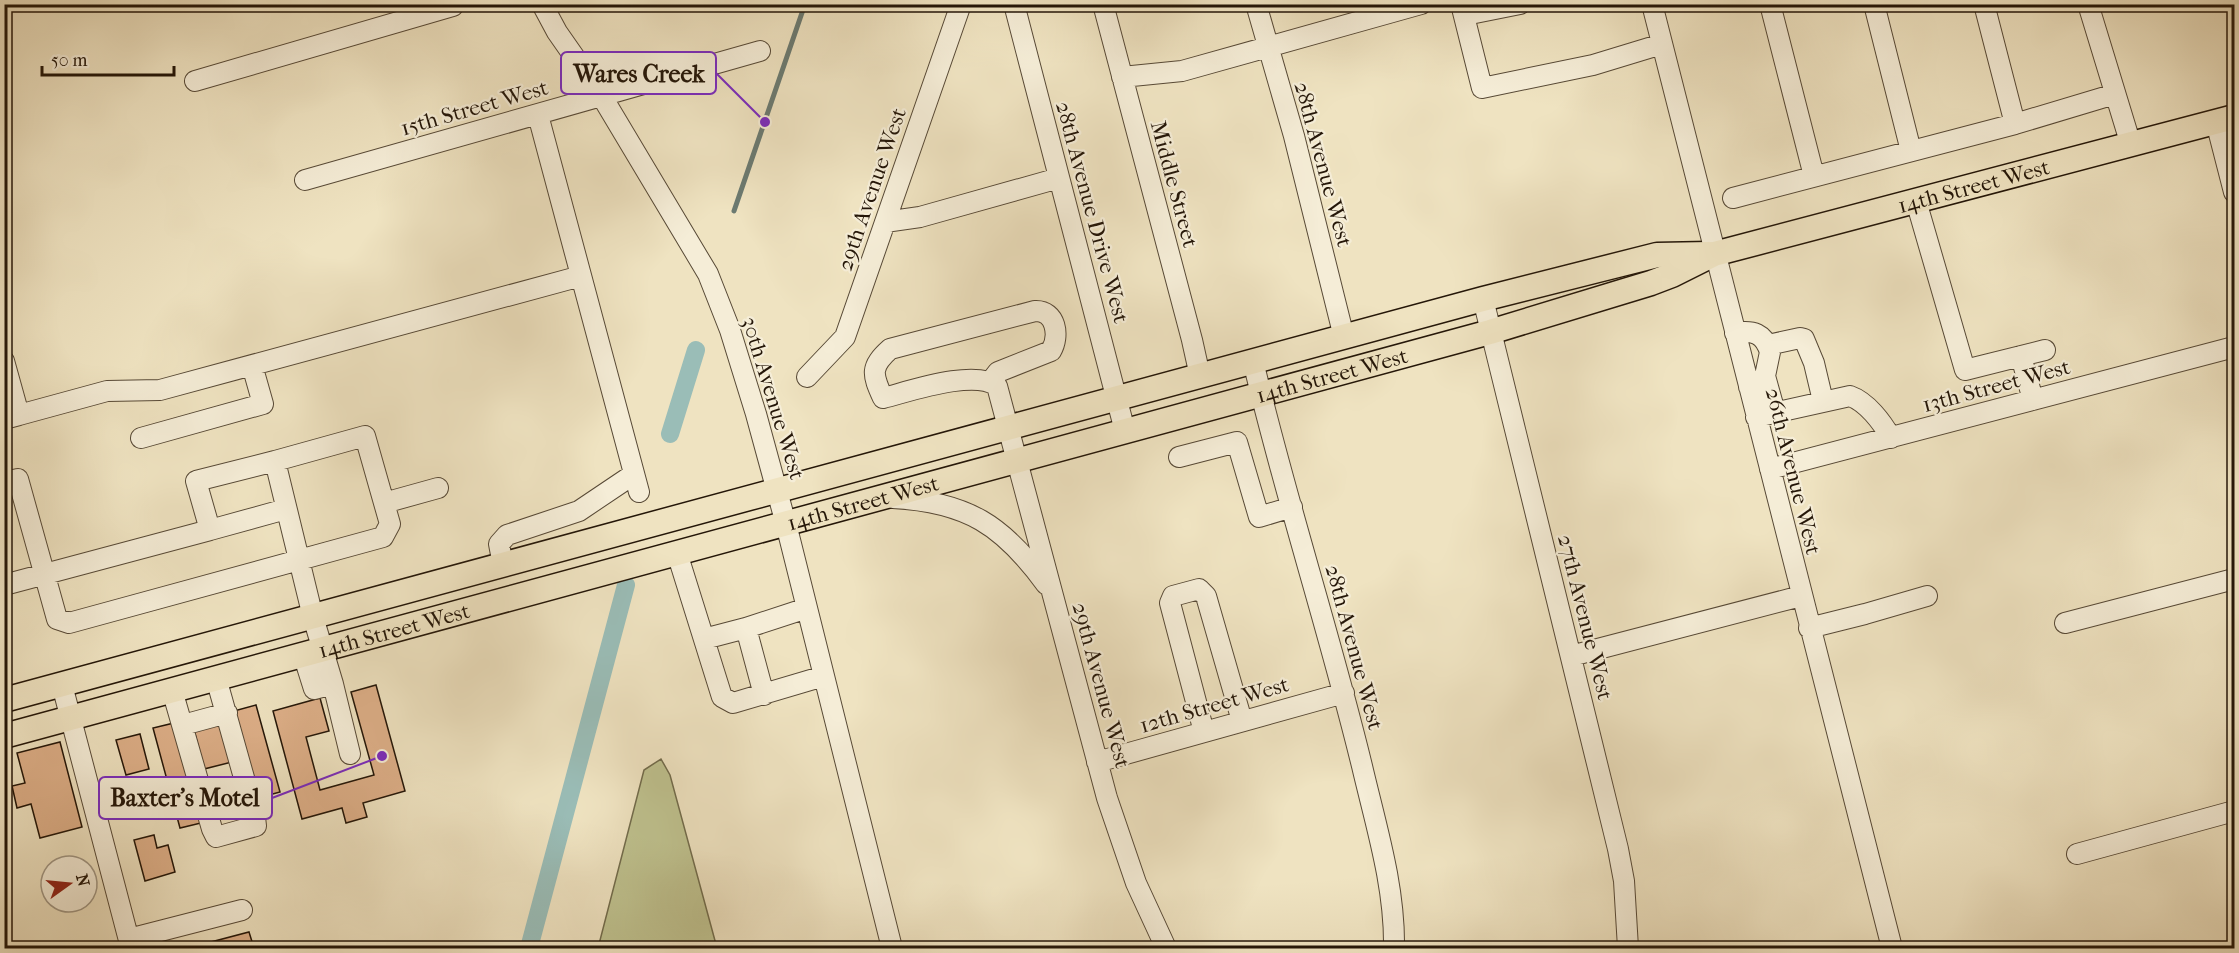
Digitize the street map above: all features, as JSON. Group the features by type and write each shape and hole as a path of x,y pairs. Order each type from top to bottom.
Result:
{"main road":[{"name":"14th Street West","path":"4,736 1490,332 1651,283 1714,254 2225,120"},
{"name":"14th Street West","path":"4,700 1483,299 1657,255 1714,254"}],"street":[{"name":"30th Avenue West","path":"542,4 557,32 601,95 708,274 730,330 786,524 892,948"},
{"name":"29th Avenue West","path":"807,377 845,337 961,4"},
{"name":"28th Avenue Drive West","path":"1014,4 1125,431"},
{"name":"Middle Street","path":"1103,4 1200,376"},
{"name":"28th Avenue West","path":"1256,4 1294,136 1344,337"},
{"path":"1122,77 1182,70 1422,4"},
{"path":"1461,6 1475,13 1520,4"},
{"name":"26th Avenue West","path":"1652,4 1749,387 1765,415 1770,469 1892,948"},
{"path":"1770,4 1814,176"},
{"path":"1874,4 1911,151"},
{"path":"1984,4 2015,124"},
{"path":"2088,4 2131,145"},
{"path":"195,81 453,5"},
{"path":"1461,6 1482,88 1593,64 1662,44"},
{"name":"15th Street West","path":"304,180 760,51"},
{"path":"1733,198 2015,124 2115,94"},
{"path":"502,565 499,544 507,535 578,511 637,483 538,115"},
{"path":"2225,120 2235,192"},
{"path":"885,222 920,217 1059,178"},
{"path":"1916,201 1965,370 2045,350"},
{"path":"4,361 12,417 106,391 160,390 581,276"},
{"name":"27th Avenue West","path":"1483,299 1618,849 1624,881 1628,948"},
{"path":"1043,310 1048,313 1054,323 1056,336 1051,351 998,372 991,381 968,378 884,398 875,381 874,368 879,358 890,349 1035,311 1043,310"},
{"path":"1735,333 1748,331 1756,333 1768,345 1770,360 1765,376 1765,415 1844,396 1855,398 1880,421 1891,438"},
{"path":"1768,345 1804,339 1814,363 1823,401"},
{"name":"13th Street West","path":"1770,469 2235,347"},
{"path":"2021,356 2032,400"},
{"name":"28th Avenue West","path":"1253,362 1344,693 1386,867 1393,912 1394,948"},
{"path":"141,438 263,404 252,365"},
{"path":"1749,387 1765,376"},
{"name":"29th Avenue West","path":"991,381 997,386 1018,460 1117,830 1136,883 1166,948"},
{"path":"4,482 18,479 57,619 69,623 383,537 390,524 365,435 196,482 210,530"},
{"path":"1179,457 1237,442 1259,517 1292,507"},
{"path":"275,461 313,617 314,689 333,684 350,754"},
{"path":"384,503 438,488"},
{"path":"882,497 938,503 984,520 1025,555 1052,593"},
{"path":"4,585 286,509"},
{"path":"578,511 573,525 578,545"},
{"path":"677,553 722,697 733,703 824,676"},
{"path":"2065,623 2235,579"},
{"path":"1204,732 1170,603 1173,596 1181,593 1199,590 1206,596 1242,721"},
{"path":"1571,656 1801,596"},
{"path":"1809,628 1865,615 1927,596"},
{"path":"704,639 807,608"},
{"path":"746,628 764,694"},
{"path":"172,690 212,830 216,837 256,826 216,678"},
{"path":"62,685 130,944 242,910"},
{"name":"12th Street West","path":"1097,762 1344,693"},
{"path":"183,725 226,712"},
{"path":"2077,854 2235,811"}],"green space":[{"path":"661,759 670,775 717,948 598,948 644,770"}],"building":[{"path":"376,685 405,791 363,803 367,817 346,823 342,808 302,819 273,711 320,698 329,731 306,737 320,790 374,775 351,692"},
{"path":"256,705 280,792 258,798 234,711"},
{"path":"174,723 201,823 180,828 153,728"},
{"path":"222,723 232,762 204,769 194,730"},
{"path":"140,734 149,769 126,775 116,740"},
{"path":"60,742 82,827 40,838 31,804 17,808 12,786 25,783 17,753"},
{"path":"154,835 157,848 168,845 175,872 145,881 134,840"},
{"path":"249,932 254,948 188,948"}],"waterway":[{"path":"734,211 805,4"},
{"path":"670,434 696,350"},
{"path":"529,948 626,585"}],"place":[{"name":"Wares Creek","path":"765,122"},
{"name":"Baxter's Motel","path":"382,756"}]}
